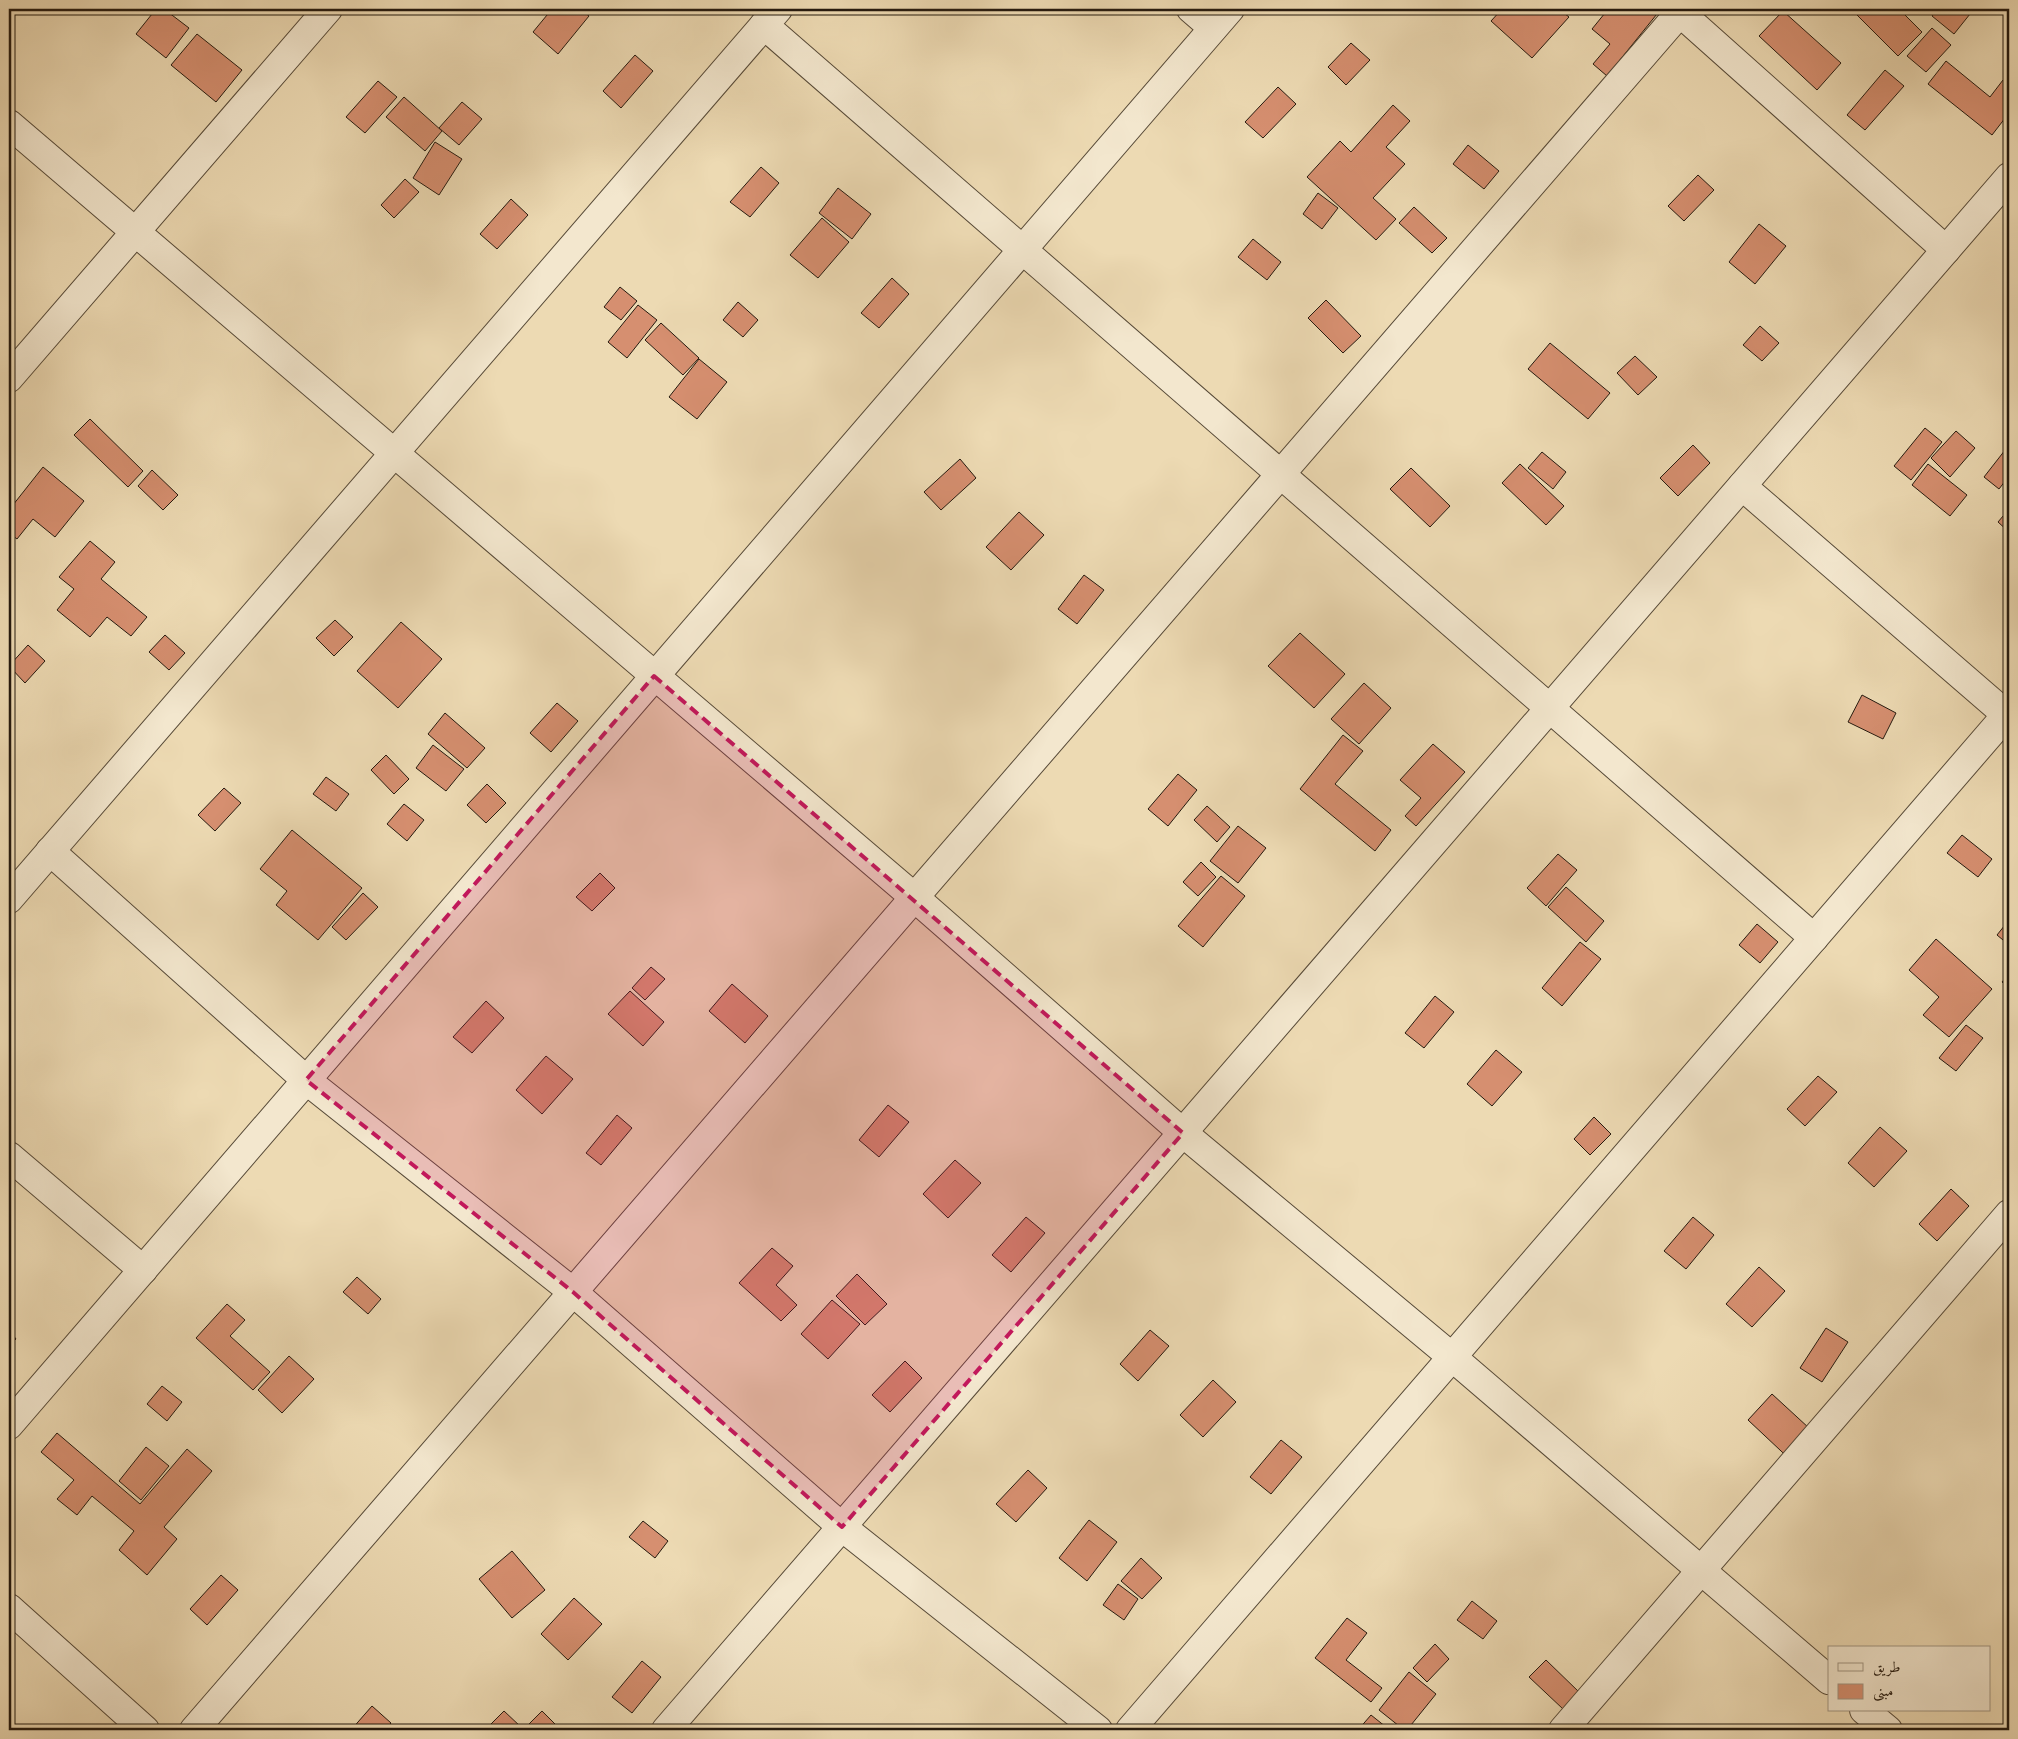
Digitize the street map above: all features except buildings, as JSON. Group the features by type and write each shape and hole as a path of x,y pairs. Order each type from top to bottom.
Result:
{"street":[{"path":"9,378 328,9"},
{"path":"9,1425 1221,18 1191,9"},
{"path":"194,1730 1680,10 1946,250"},
{"path":"9,899 771,17 1022,250 1814,938"},
{"path":"9,124 914,897 1183,1133 1452,1358 1828,1679"},
{"path":"666,1730 2009,177"},
{"path":"1130,1730 2008,715 1742,486"},
{"path":"50,851 306,1080 573,1292 842,1527 1098,1730"},
{"path":"9,1156 143,1270"},
{"path":"1563,1730 2009,1214"},
{"path":"9,1608 145,1730"},
{"path":"1866,1712 1888,1730"}],"highlighted area":[{"path":"654,676 1183,1133 842,1527 573,1292 306,1080"}]}
